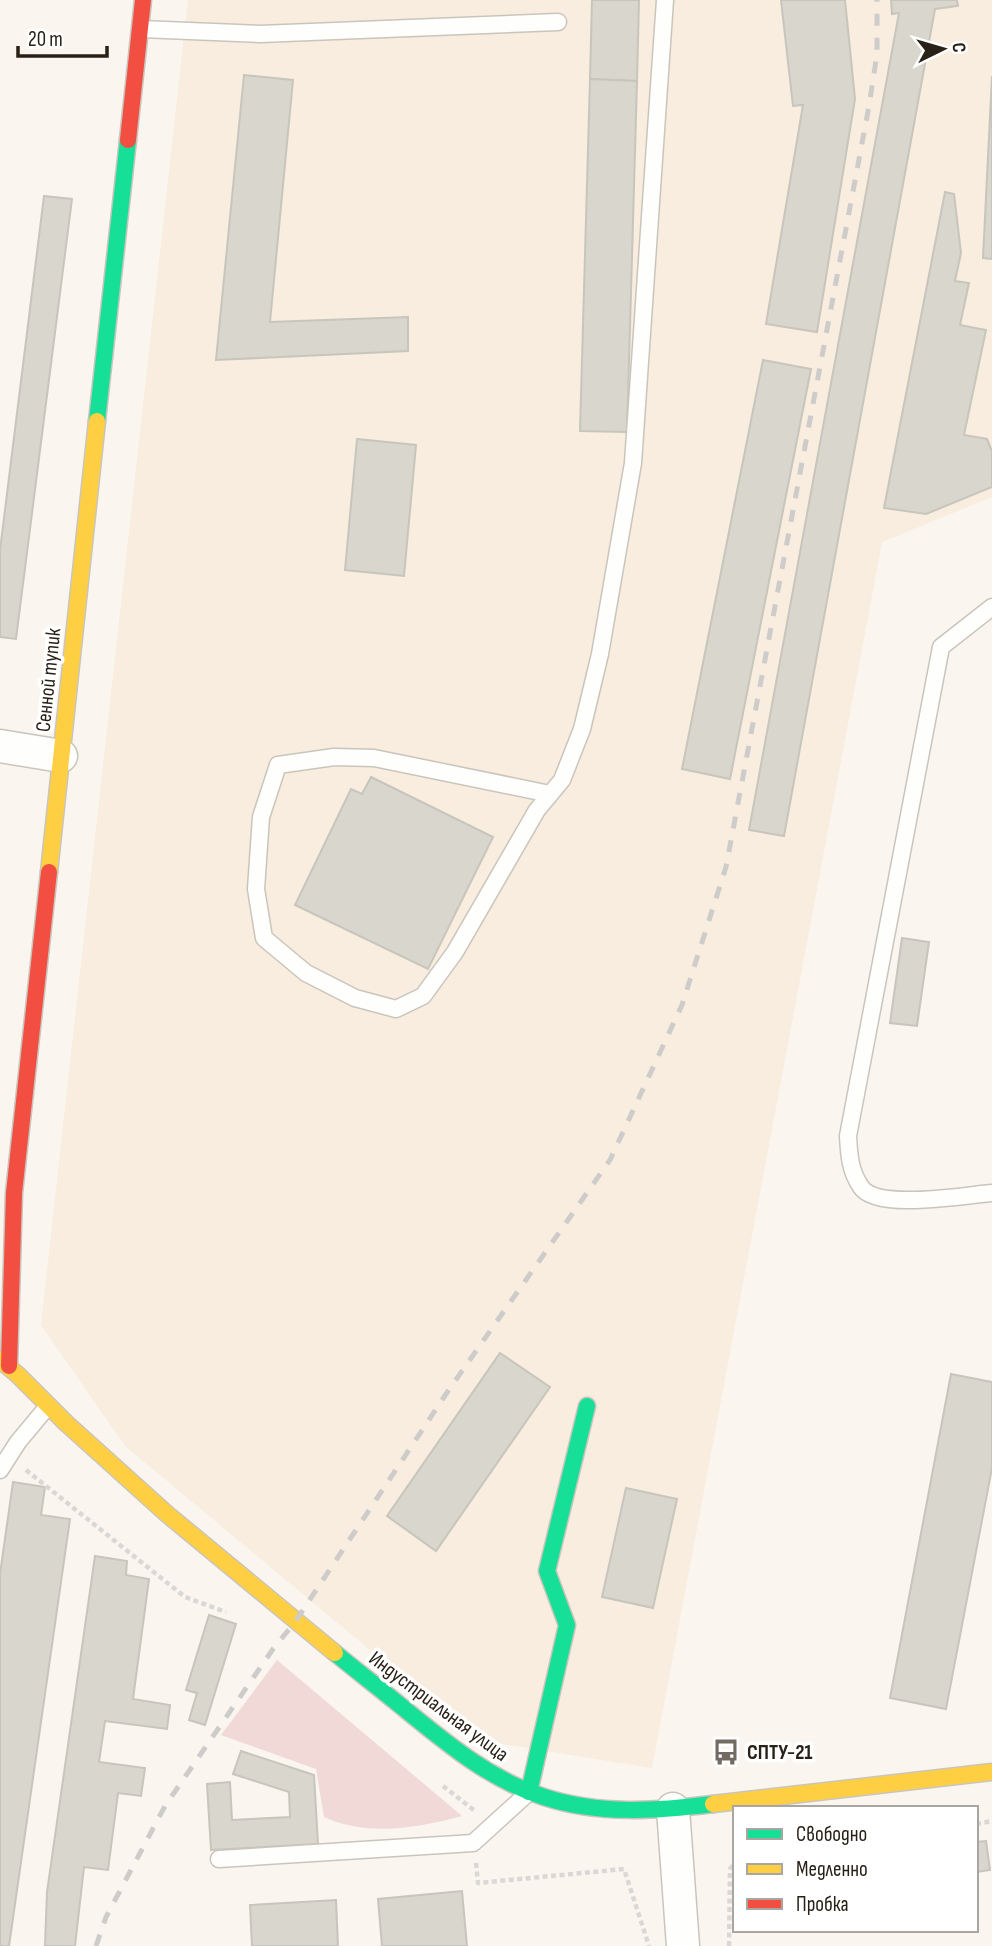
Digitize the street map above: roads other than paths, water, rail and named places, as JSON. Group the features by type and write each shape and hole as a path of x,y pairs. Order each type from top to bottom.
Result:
{"main road":[{"name":"Сенной тупик","path":"5,1363 14,1193 143,0"},
{"name":"Индустриальная улица","path":"5,1363 150,1499 295,1622 484,1770 529,1792 564,1804 619,1810 673,1809 992,1772"},
{"path":"529,1792 567,1625 547,1571 587,1406"}],"street":[{"path":"0,747 61,756"},
{"path":"673,1809 683,1946"}],"lane":[{"path":"550,794 374,758 334,757 278,765 261,817 256,889 264,938 306,973 355,998 396,1009 423,996 455,952 537,810 562,780 582,729 600,653 633,463 664,0"},
{"path":"140,29 260,34 558,22"},
{"path":"992,607 941,648 848,1136 850,1166 862,1190 880,1199 903,1201 992,1193"},
{"path":"4,1463 48,1406"},
{"path":"219,1859 473,1843 529,1792"}],"railway":[{"path":"96,1946 106,1917 165,1806 273,1649 295,1622 448,1391 610,1160 682,1005 726,867 869,106 877,54 877,0"}],"place":[{"name":"СПТУ-21","path":"726,1752"}]}
